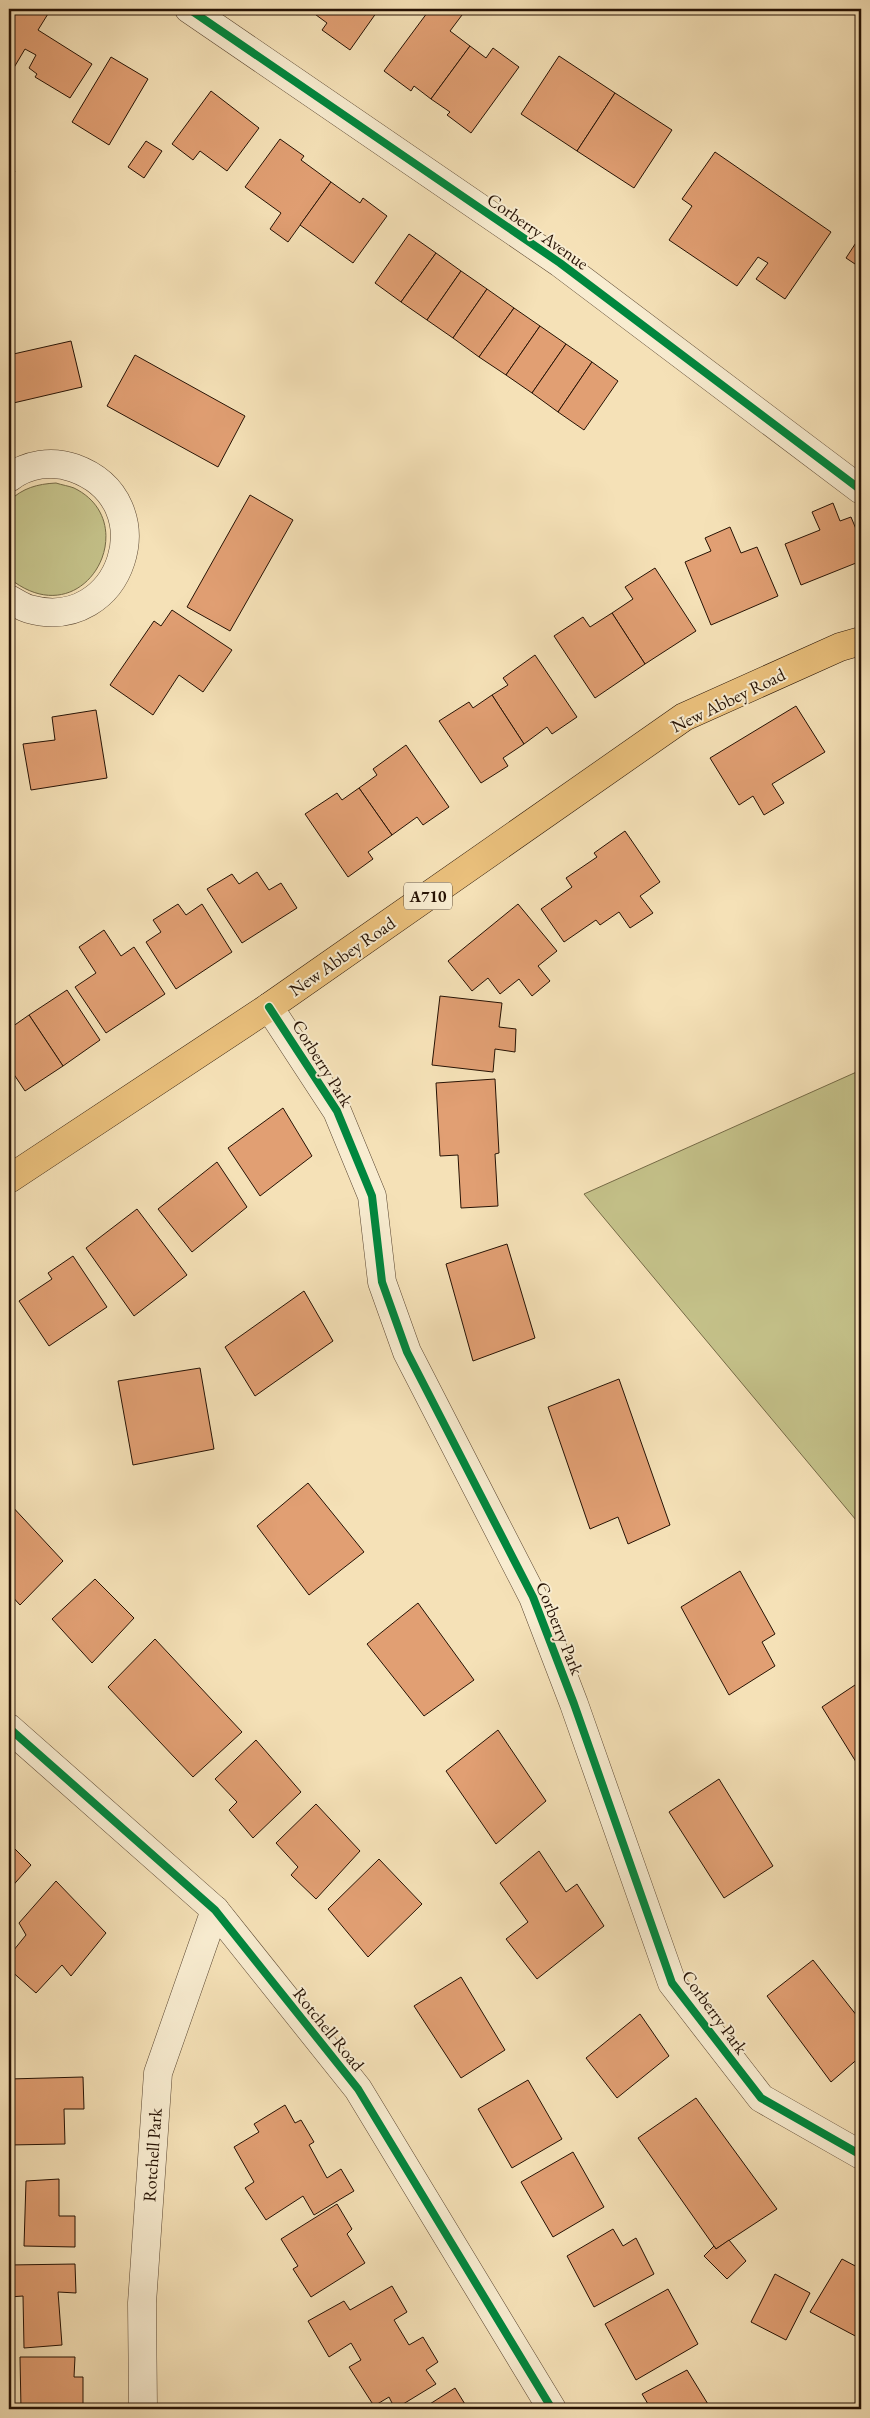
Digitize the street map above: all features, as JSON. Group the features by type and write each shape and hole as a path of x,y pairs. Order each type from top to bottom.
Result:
{"main road":[{"name":"New Abbey Road","path":"9,1179 269,1007 684,717 840,647 861,641"}],"street":[{"name":"Corberry Avenue","path":"189,9 560,263 861,490"},
{"path":"9,478 17,472 40,464 63,464 85,472 105,486 118,505 125,528 125,552 116,576 99,595 78,608 53,613 28,609 9,599"},
{"name":"Corberry Park","path":"269,1007 337,1111 372,1196 382,1282 407,1352 533,1597 574,1704 672,1983 761,2098 861,2155"},
{"name":"Rotchell Road","path":"9,1728 215,1910 358,2089 552,2409"},
{"name":"Rotchell Park","path":"143,2409 142,2303 158,2073 215,1910"}],"shaded area":[{"path":"56,483 74,488 95,504 105,525 105,548 97,569 82,586 61,595 36,593 9,578 9,501 31,487"},
{"path":"861,1070 861,1526 584,1194"}],"building":[{"path":"9,9 51,9 38,30 92,64 70,98 35,77 37,74 29,68 36,55 25,49 9,76"},
{"path":"308,9 379,9 350,50 322,30 327,23"},
{"path":"430,9 455,9 462,15 450,31 470,46 431,99 414,86 411,91 384,71"},
{"path":"470,46 486,58 493,48 519,67 471,133 447,115 450,112 431,99"},
{"path":"559,56 615,93 577,151 521,114"},
{"path":"111,57 148,79 109,145 72,122"},
{"path":"211,91 259,128 227,171 200,151 193,160 172,144"},
{"path":"615,93 672,130 634,188 577,151"},
{"path":"280,139 304,156 301,160 331,182 288,242 270,229 281,213 245,187"},
{"path":"146,141 162,151 144,178 128,167"},
{"path":"715,152 831,232 785,299 756,279 768,263 758,257 737,286 669,240 692,206 682,199"},
{"path":"9,166 15,171 9,180"},
{"path":"331,182 360,203 363,198 387,216 353,263 300,225"},
{"path":"409,234 436,253 401,302 375,283"},
{"path":"861,235 861,268 846,258"},
{"path":"436,253 461,271 427,320 401,302"},
{"path":"461,271 487,289 453,338 427,320"},
{"path":"487,289 514,308 479,357 453,338"},
{"path":"514,308 540,326 506,375 479,357"},
{"path":"540,326 566,344 532,393 506,375"},
{"path":"71,341 82,387 9,404 9,355"},
{"path":"566,344 592,362 558,412 532,393"},
{"path":"135,355 245,416 218,467 107,406"},
{"path":"592,362 618,381 584,430 558,412"},
{"path":"250,495 293,520 230,631 187,607"},
{"path":"833,503 840,521 851,517 861,541 861,561 801,585 785,544 820,530 812,512"},
{"path":"730,527 741,553 757,547 778,596 711,625 685,562 711,551 705,538"},
{"path":"655,568 696,631 645,664 612,613 633,599 625,587"},
{"path":"172,610 232,650 203,692 179,675 153,715 110,685 154,621 161,626"},
{"path":"612,613 645,664 595,698 554,636 583,617 590,627"},
{"path":"535,655 577,717 552,734 547,727 524,744 492,695 508,685 503,678"},
{"path":"492,695 524,744 503,758 508,766 481,783 439,721 469,702 473,708"},
{"path":"796,706 825,752 772,784 784,803 764,815 753,796 739,805 710,758"},
{"path":"96,710 107,778 31,790 23,744 55,740 52,717"},
{"path":"406,745 449,807 423,825 417,817 392,835 359,788 377,775 373,769"},
{"path":"359,788 392,835 368,852 373,859 348,877 305,814 337,793 342,800"},
{"path":"625,831 660,882 640,896 653,913 630,928 619,912 600,925 596,920 564,942 541,909 572,887 566,878 597,857 594,853"},
{"path":"257,872 269,890 281,883 297,908 242,943 207,889 232,874 239,884"},
{"path":"178,904 186,915 202,904 232,952 176,989 146,942 161,932 153,920"},
{"path":"518,904 557,951 538,966 550,981 532,996 519,979 500,994 488,978 472,991 448,961"},
{"path":"104,930 121,956 134,947 165,994 106,1033 75,987 96,973 79,947"},
{"path":"67,990 100,1040 63,1066 29,1015"},
{"path":"440,996 502,1003 499,1027 516,1029 515,1052 495,1049 493,1072 432,1065"},
{"path":"29,1015 63,1066 25,1091 9,1067 9,1029"},
{"path":"495,1079 499,1153 495,1154 498,1206 461,1208 458,1155 440,1156 436,1083"},
{"path":"283,1108 312,1156 260,1196 228,1148"},
{"path":"217,1162 247,1207 192,1252 158,1209"},
{"path":"137,1209 187,1275 134,1316 86,1248"},
{"path":"507,1244 535,1338 473,1361 446,1264"},
{"path":"73,1256 107,1307 49,1346 19,1301 52,1279 48,1273"},
{"path":"304,1291 333,1341 255,1396 225,1347"},
{"path":"200,1368 214,1449 133,1465 118,1381"},
{"path":"619,1379 670,1525 628,1544 618,1517 590,1529 548,1407"},
{"path":"308,1483 364,1552 309,1595 257,1526"},
{"path":"9,1503 63,1561 20,1605 9,1593"},
{"path":"740,1571 775,1634 762,1642 775,1666 729,1695 681,1607"},
{"path":"95,1579 134,1618 92,1663 52,1619"},
{"path":"418,1603 474,1680 424,1716 367,1644"},
{"path":"155,1639 242,1732 193,1777 108,1687"},
{"path":"861,1681 861,1770 822,1707"},
{"path":"498,1730 546,1801 496,1844 446,1771"},
{"path":"256,1740 301,1792 253,1838 229,1810 237,1802 215,1779"},
{"path":"719,1779 773,1866 724,1898 669,1812"},
{"path":"316,1804 360,1851 316,1899 291,1875 298,1867 276,1843"},
{"path":"9,1843 31,1865 9,1890"},
{"path":"539,1851 566,1892 577,1884 604,1926 537,1979 506,1939 528,1922 500,1883"},
{"path":"379,1859 422,1904 368,1957 328,1909"},
{"path":"56,1881 106,1933 71,1976 62,1965 36,1993 9,1969 9,1956 26,1935 19,1923"},
{"path":"813,1960 861,2021 861,2056 831,2082 767,1996"},
{"path":"461,1977 505,2050 461,2078 414,2006"},
{"path":"640,2014 669,2056 617,2098 586,2058"},
{"path":"83,2077 84,2109 64,2109 65,2144 9,2145 9,2079"},
{"path":"528,2080 562,2139 512,2168 478,2109"},
{"path":"696,2098 777,2209 716,2249 638,2138"},
{"path":"285,2105 295,2123 301,2120 314,2142 309,2145 327,2178 341,2169 354,2191 314,2215 303,2196 266,2220 245,2188 254,2182 234,2147 259,2132 254,2124"},
{"path":"573,2152 604,2207 553,2237 521,2182"},
{"path":"59,2179 59,2216 75,2216 75,2247 24,2246 26,2181"},
{"path":"337,2204 352,2229 347,2234 365,2263 311,2297 293,2269 298,2266 281,2239"},
{"path":"613,2229 623,2246 636,2238 654,2274 594,2307 567,2256"},
{"path":"729,2240 746,2261 727,2279 704,2256 714,2246 716,2249"},
{"path":"842,2259 861,2269 861,2339 810,2312"},
{"path":"75,2264 76,2293 58,2292 62,2345 24,2348 23,2296 9,2297 9,2265"},
{"path":"775,2274 810,2293 786,2340 751,2322"},
{"path":"392,2286 407,2312 394,2320 409,2345 423,2337 438,2362 426,2370 436,2384 395,2409 389,2397 374,2406 349,2367 361,2360 351,2343 329,2357 308,2321 344,2301 350,2310"},
{"path":"668,2289 698,2344 636,2380 605,2324"},
{"path":"20,2357 75,2357 74,2377 83,2377 83,2408 21,2409"},
{"path":"687,2370 711,2409 651,2409 642,2394"},
{"path":"455,2388 468,2409 422,2409"}],"cycle path":[{"path":"189,9 560,263 861,490"},
{"path":"269,1007 337,1111 372,1196 382,1282 407,1352 533,1597 574,1704 672,1983 761,2098 861,2155"},
{"path":"9,1728 215,1910 358,2089 552,2409"}]}
